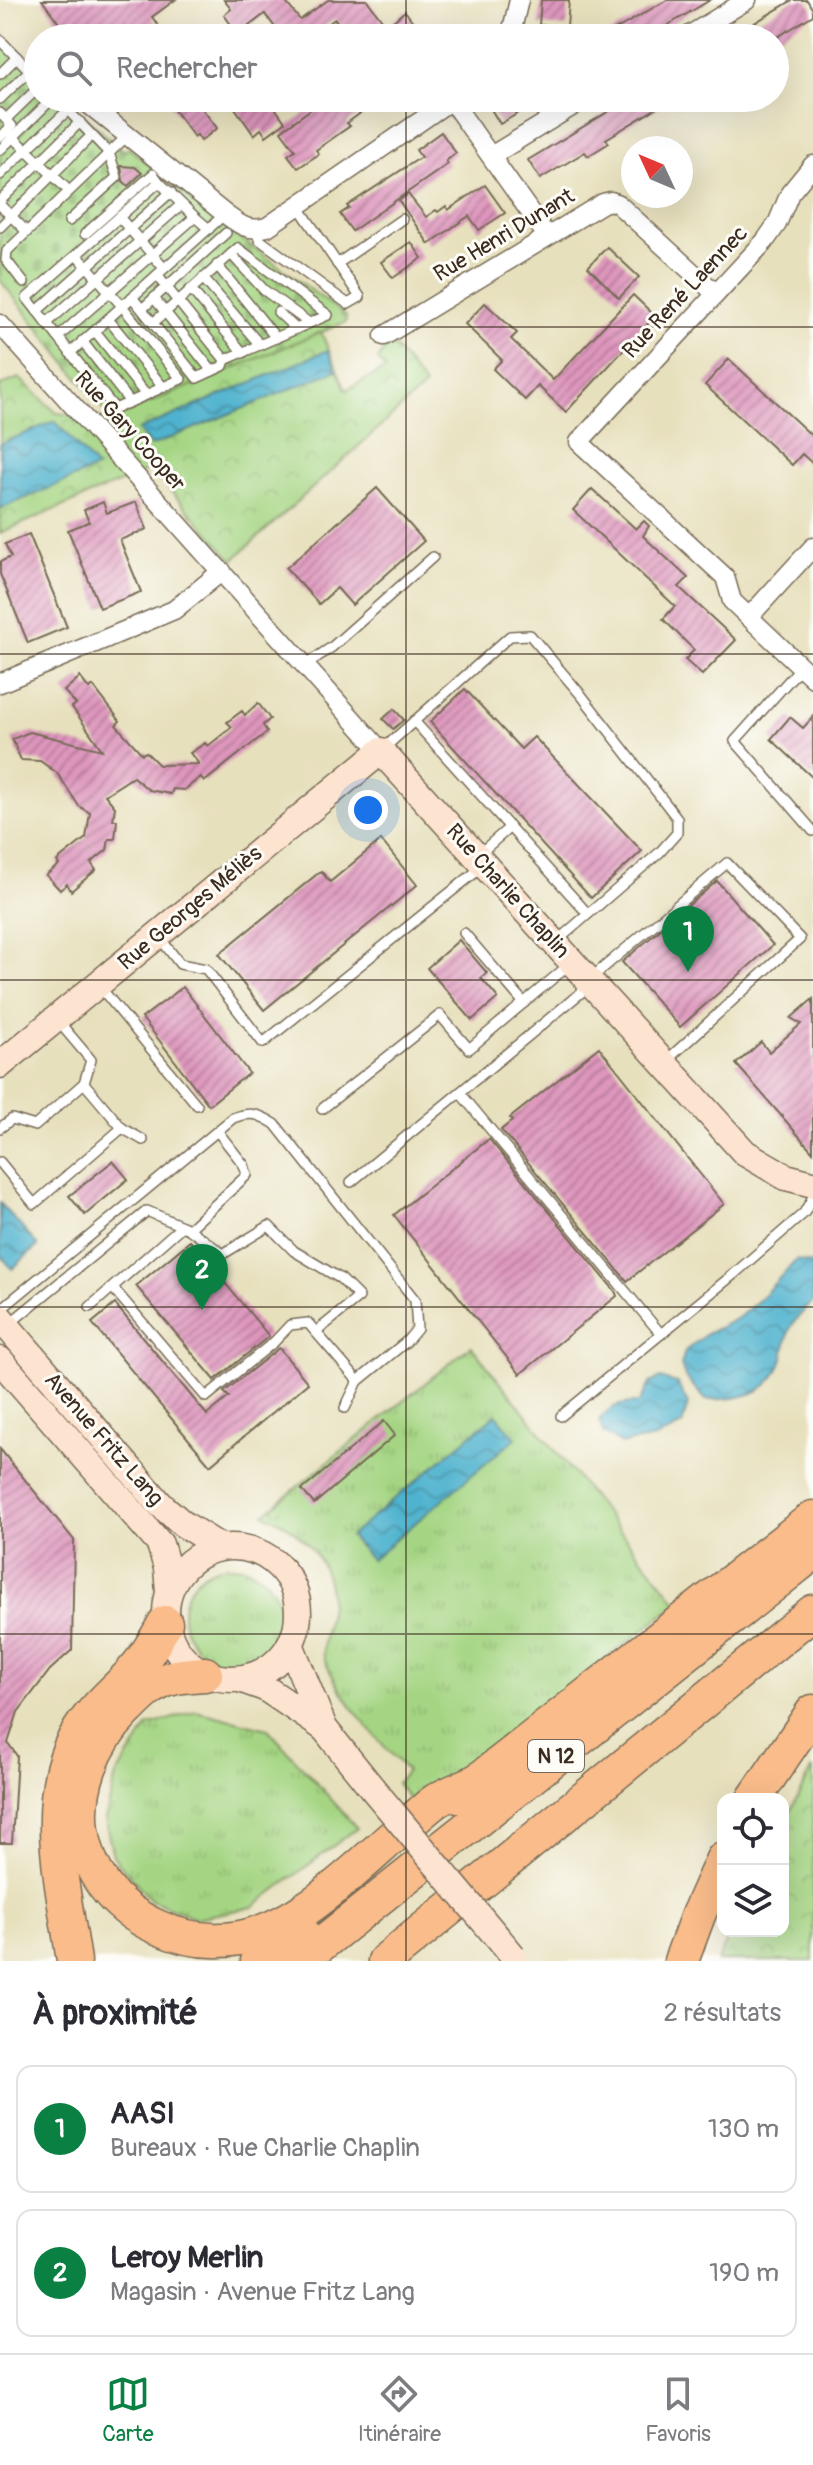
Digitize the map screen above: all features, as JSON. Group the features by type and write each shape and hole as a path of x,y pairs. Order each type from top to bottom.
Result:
{"highway":[{"path":"258,1961 475,1782 813,1518"},
{"name":"N 12","path":"300,1961 813,1553"},
{"path":"74,1961 57,1835 64,1767 78,1733 101,1703 142,1660 167,1608"},
{"name":"N 12","path":"385,1961 813,1612"},
{"path":"205,1674 171,1678 157,1684 125,1712 98,1748 81,1796 80,1826 87,1855 99,1881 119,1903 143,1921 173,1934 204,1940 228,1939 274,1928 312,1903 436,1801 475,1782"},
{"path":"758,1793 813,1712"},
{"path":"681,1961 720,1865"}],"street":[{"path":"513,24 518,0"},
{"path":"708,24 747,0"},
{"path":"87,112 127,136 226,224 255,230 267,227 430,112"},
{"path":"456,112 547,236"},
{"path":"491,156 563,112"},
{"name":"Rue René Laennec","path":"749,617 732,601 725,577 579,442 765,241 777,224 790,193 813,165"},
{"name":"Rue Henri Dunant","path":"384,336 547,236 611,201 716,294"},
{"name":"Rue Gary Cooper","path":"0,324 222,571"},
{"path":"807,672 749,617 813,547"},
{"path":"0,683 174,610 222,571"},
{"name":"Rue Charlie Chaplin","path":"222,571 745,1153 786,1177 813,1184"},
{"name":"Rue Georges Méliès","path":"0,1065 381,751"},
{"name":"Avenue Fritz Lang","path":"2,1318 161,1505 183,1524 220,1547"},
{"name":"Avenue Fritz Lang","path":"0,1360 160,1544 167,1568 167,1608"},
{"path":"220,1547 255,1550 276,1563 290,1581 297,1601 297,1625 290,1644 276,1663 260,1673 240,1679 222,1679 205,1674 188,1663 172,1642 167,1608 180,1571 199,1555 220,1547"},
{"path":"290,1644 324,1728 516,1959"},
{"path":"240,1679 265,1688 324,1728"}],"lane":[{"path":"1,44 24,64"},
{"path":"0,74 17,57"},
{"path":"0,99 24,76"},
{"path":"0,150 12,126 3,116 24,99"},
{"path":"7,135 37,112"},
{"path":"0,175 66,112"},
{"path":"69,221 117,177 109,153 80,122 77,112"},
{"path":"26,231 0,203 80,122"},
{"path":"7,135 69,191"},
{"path":"0,227 92,135"},
{"path":"24,283 6,260 7,251 127,136"},
{"path":"85,234 153,174 181,201 181,205 209,229"},
{"path":"77,255 181,379 115,409 27,298 159,182"},
{"path":"37,311 171,192"},
{"path":"47,323 181,205"},
{"path":"255,230 260,240 348,304 360,297 297,205"},
{"path":"119,217 152,255 166,287 225,360"},
{"path":"58,337 195,217"},
{"path":"337,264 402,219"},
{"path":"70,353 209,229 226,224"},
{"path":"142,309 226,224"},
{"path":"153,323 238,248 328,315 225,360"},
{"path":"231,254 264,290 309,323"},
{"path":"217,265 276,338"},
{"path":"203,278 260,345"},
{"path":"191,289 243,353"},
{"path":"132,297 197,378 223,366 225,360"},
{"path":"154,298 212,371"},
{"path":"278,312 296,329"},
{"path":"108,319 163,387"},
{"path":"95,331 146,395"},
{"path":"82,341 130,402"},
{"path":"305,665 332,647 433,557"},
{"path":"351,1182 461,1094 577,968 588,914 659,853 677,833 677,818 530,635 510,636 381,751"},
{"path":"807,672 735,741 813,831"},
{"path":"414,721 588,914"},
{"path":"158,935 180,964 206,969 263,1043 480,861 510,827"},
{"path":"322,1109 440,1015 469,1049 524,1003 727,863 800,939 664,1063"},
{"path":"464,933 524,1003"},
{"path":"98,984 197,1105"},
{"path":"0,1128 12,1119 35,1126 84,1083 91,1060 56,1019"},
{"path":"84,1083 122,1128 143,1140"},
{"path":"461,1094 661,1334"},
{"path":"2,1318 233,1118 247,1112 260,1114 275,1124 415,1300 417,1329 358,1381 345,1408"},
{"path":"0,1162 34,1204 122,1128"},
{"path":"90,1307 247,1175 244,1165 218,1132"},
{"path":"561,1416 804,1213 813,1197"},
{"path":"2,1318 147,1211 186,1227 223,1254 269,1226 294,1251 341,1279 359,1297 316,1332"},
{"path":"113,1288 206,1397 274,1342 290,1325 308,1323 358,1381"}],"green space":[{"path":"0,33 24,58 24,112 79,112 124,151 129,148 211,216 346,316 346,322 111,419 0,280"},
{"path":"321,332 346,390 386,369 378,360 389,340 425,386 233,560 151,469 0,533 0,386 19,378 57,413 111,419"},
{"path":"471,1346 678,1603 414,1806 397,1783 407,1771 352,1706 326,1663 323,1647 330,1596 324,1569 299,1536 264,1514"},
{"path":"231,1566 249,1570 265,1580 275,1596 279,1614 275,1632 265,1648 249,1658 231,1662 213,1658 197,1648 187,1632 183,1614 187,1596 197,1580 213,1570"},
{"path":"196,1711 268,1729 357,1828 253,1907 196,1918 151,1900 113,1856 105,1819 116,1776 148,1726"},
{"path":"813,1768 813,1961 718,1961 728,1937 789,1937 789,1814"}],"water":[{"path":"328,350 337,370 151,446 138,430"},
{"path":"55,421 97,468 0,509 0,444"},
{"path":"0,1203 38,1246 12,1269 0,1254"},
{"path":"796,1260 813,1264 813,1302 792,1325 777,1373 770,1382 752,1393 706,1400 685,1377 681,1365 685,1351 706,1334 738,1318"},
{"path":"660,1378 677,1383 688,1404 682,1425 656,1438 622,1444 604,1433 599,1420 603,1415 616,1406 639,1403 650,1383"},
{"path":"496,1414 516,1438 371,1560 350,1536"}],"building":[{"path":"42,0 175,0 152,17 157,24 60,24"},
{"path":"224,0 284,0 300,20 328,0 367,0 385,24 339,24 335,19 328,24 272,24 265,14 252,24 231,24 224,15 231,9"},
{"path":"541,0 569,0 567,24 539,24"},
{"path":"667,0 710,0 670,24 625,24"},
{"path":"793,0 807,0 813,10 813,15 789,30 789,24 753,24"},
{"path":"405,11 415,24 392,24"},
{"path":"175,112 205,112 217,128 201,141 197,135 194,137"},
{"path":"238,112 278,112 285,122 266,136 261,129 254,135"},
{"path":"307,112 362,112 347,123 350,126 316,150 319,154 298,168 288,155 295,150 281,131"},
{"path":"493,112 520,112 500,124"},
{"path":"608,112 650,112 606,139 609,143 588,156 585,152 540,179 528,160"},
{"path":"441,132 456,153 446,161 448,164 352,231 340,214 349,208 347,206 421,157 416,150"},
{"path":"121,166 135,167 142,173 128,186 123,181"},
{"path":"485,185 505,213 479,230 469,216 429,244 399,201 408,194 426,217 446,206 448,210"},
{"path":"411,242 422,258 393,278 381,262"},
{"path":"607,247 639,277 619,298 588,267"},
{"path":"633,295 655,316 566,412 538,386 525,400 493,369 502,360 465,324 485,303 517,333 511,339 553,380"},
{"path":"729,359 813,437 813,464 802,454 792,465 705,385"},
{"path":"377,488 424,541 352,605 337,588 319,604 286,568"},
{"path":"592,489 636,529 644,521 649,526 643,536 688,578 679,587 736,640 702,675 685,660 694,650 663,619 675,606 573,510"},
{"path":"103,502 107,513 136,502 147,529 120,540 141,592 100,608 68,530 89,522 84,510"},
{"path":"29,534 67,627 28,643 0,574 0,562 11,557 5,544"},
{"path":"80,677 89,689 93,686 120,721 116,725 142,754 146,752 159,765 199,764 190,753 205,743 208,746 232,727 227,722 242,711 245,715 258,703 270,719 263,725 267,732 204,782 201,777 184,790 173,789 171,794 149,790 133,777 105,795 115,807 115,839 109,839 107,850 91,863 96,870 71,891 67,884 60,890 46,875 59,865 57,861 86,838 90,813 79,806 57,773 40,761 21,760 12,739 30,732 102,750 72,707 76,704 64,691"},
{"path":"465,689 521,749 534,737 642,851 591,898 430,722"},
{"path":"394,709 404,720 393,729 383,719"},
{"path":"790,717 803,728 813,717 813,778 771,739"},
{"path":"381,840 417,885 264,1010 219,954 321,871 330,882"},
{"path":"717,881 773,945 680,1027 622,962"},
{"path":"459,940 487,973 481,978 498,998 472,1020 427,968"},
{"path":"183,987 249,1073 209,1105 142,1018"},
{"path":"813,999 813,1152 736,1064 761,1042 769,1052 801,1024 791,1018"},
{"path":"599,1047 724,1204 627,1281 501,1130 512,1121 510,1118"},
{"path":"489,1139 617,1296 520,1374 394,1215"},
{"path":"113,1161 128,1179 85,1215 69,1196"},
{"path":"190,1241 269,1336 215,1380 136,1286"},
{"path":"115,1304 207,1415 229,1397 224,1392 279,1348 308,1383 210,1465 92,1323"},
{"path":"384,1421 395,1435 314,1504 302,1490"},
{"path":"0,1449 74,1540 72,1650 50,1670 18,1712 8,1743 17,1756 12,1843 0,1843"}],"place":[{"name":"AASI","path":"688,972"},
{"name":"Leroy Merlin","path":"202,1310"}]}
